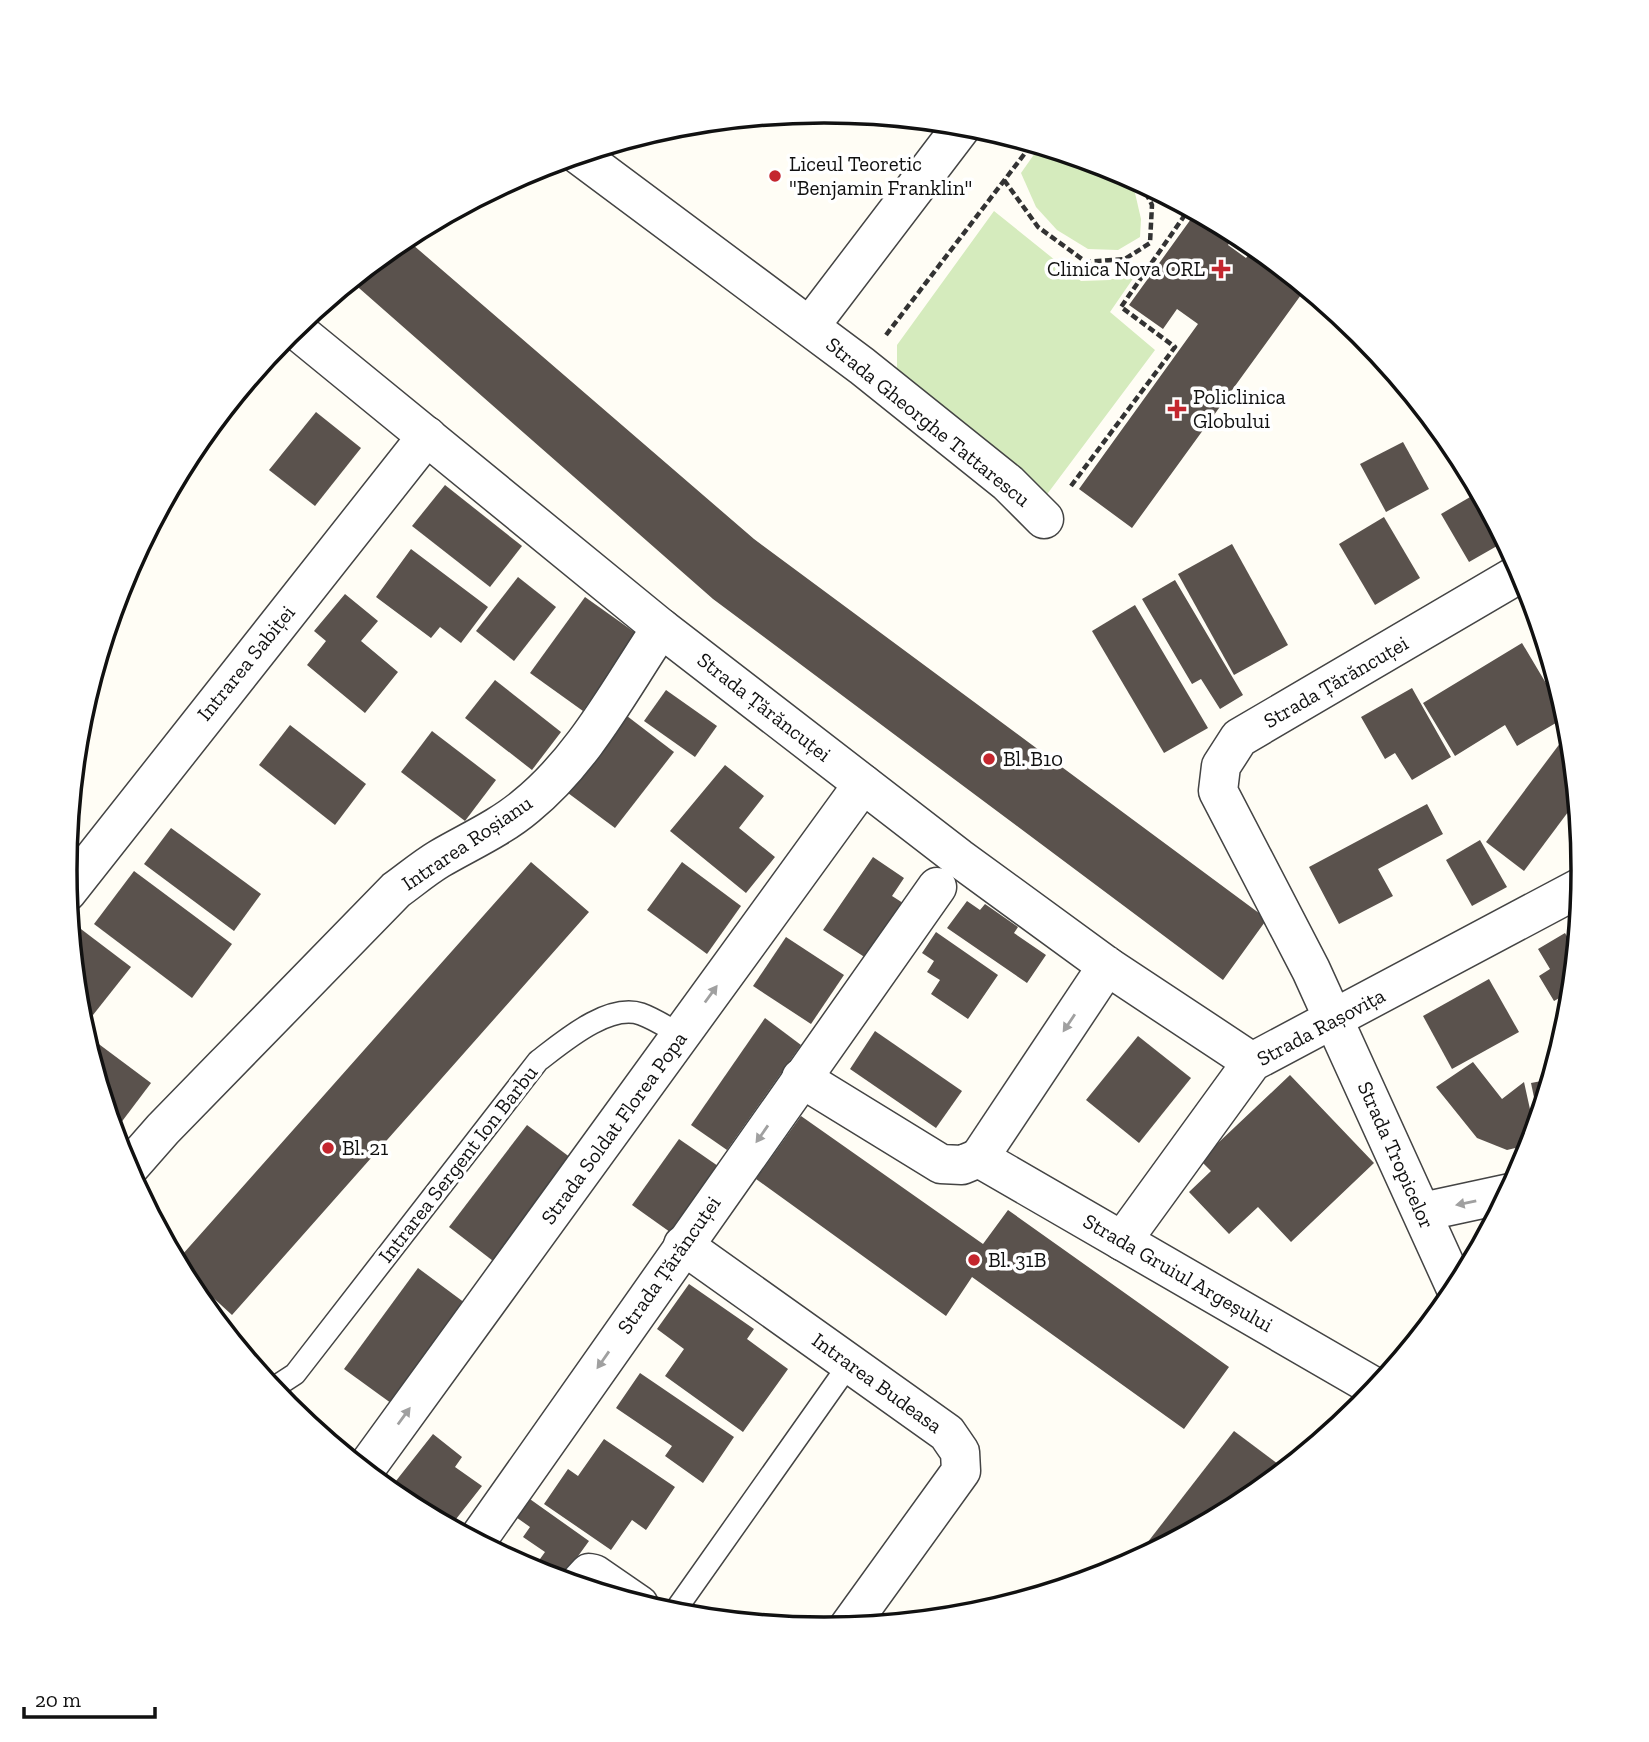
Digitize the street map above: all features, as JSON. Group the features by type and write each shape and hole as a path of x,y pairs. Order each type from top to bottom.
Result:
{"street":[{"name":"Strada Gheorghe Tattarescu","path":"955,136 810,326 1009,483 1044,519"},
{"path":"588,162 810,326"},
{"name":"Strada Țărăncuței","path":"303,335 661,628 959,858 1107,966 1252,1062"},
{"name":"Intrarea Sabiței","path":"77,879 427,436"},
{"name":"Strada Țărăncuței","path":"1334,1019 1218,790 1221,766 1239,738 1512,578"},
{"name":"Intrarea Roșianu","path":"135,1160 396,890 438,860 474,841 524,808 553,782 579,751 661,628"},
{"name":"Strada Soldat Florea Popa","path":"369,1464 863,784"},
{"name":"Strada Țărăncuței","path":"481,1534 937,887"},
{"name":"Strada Rașovița","path":"1122,1241 1252,1062 1571,892"},
{"path":"801,1078 941,1164 961,1165 979,1158 1107,966"},
{"name":"Strada Tropicelor","path":"1334,1019 1451,1278"},
{"name":"Strada Gruiul Argeșului","path":"979,1158 1369,1384"},
{"path":"1422,1212 1498,1196"},
{"name":"Intrarea Budeasa","path":"683,1245 947,1433 960,1452 961,1471 855,1617"},
{"path":"584,1579 589,1573 594,1574 614,1588"}],"lane":[{"name":"Intrarea Sergent Ion Barbu","path":"281,1384 296,1374 538,1061 573,1034 608,1015 639,1013 681,1035"},
{"path":"680,1604 849,1363"}],"path":[{"path":"862,366 1026,151"},
{"path":"1004,180 1038,227 1086,262 1125,259 1150,243"},
{"path":"1148,198 1152,205 1150,243"},
{"path":"1044,519 1175,346 1121,307 1184,216"},
{"path":"1150,243 1160,251"}],"green space":[{"path":"1034,154 1111,180 1133,190 1141,219 1140,237 1118,250 1088,249 1057,230 1036,207 1021,173"},
{"path":"994,211 1081,281 1110,280 1141,267 1110,312 1155,350 1045,497 897,378 897,345"}],"building":[{"name":"Policlinica Globului","path":"1190,220 1230,243 1228,245 1246,258 1248,255 1301,295 1132,528 1079,489 1198,324 1177,309 1163,329 1129,305"},
{"name":"Bl. B10","path":"414,246 754,539 1267,919 1223,980 713,599 358,287"},
{"path":"316,412 361,448 315,506 269,470"},
{"path":"1403,442 1429,489 1386,512 1360,464"},
{"path":"445,485 522,546 490,587 412,526"},
{"path":"1471,496 1498,546 1469,562 1441,514"},
{"path":"1384,517 1420,578 1375,605 1339,544"},
{"path":"1232,544 1288,645 1234,675 1178,574"},
{"path":"411,549 488,607 461,643 440,627 431,638 376,597"},
{"path":"518,577 556,607 514,661 476,631"},
{"path":"1175,580 1243,695 1220,709 1201,679 1192,684 1142,599"},
{"path":"345,594 378,621 361,641 398,672 365,713 307,665 326,641 314,631"},
{"path":"585,597 637,634 583,711 530,673"},
{"path":"1135,605 1208,728 1164,753 1092,631"},
{"path":"1522,643 1550,690 1557,722 1517,746 1505,725 1455,756 1423,703"},
{"path":"495,680 561,732 532,770 465,718"},
{"path":"1412,688 1451,757 1412,780 1395,753 1385,759 1361,717"},
{"path":"666,690 717,726 695,757 644,721"},
{"path":"627,716 674,752 615,828 568,793"},
{"path":"290,725 366,784 335,825 259,765"},
{"path":"432,731 496,780 465,821 401,772"},
{"path":"1561,742 1569,811 1524,871 1486,842"},
{"path":"725,765 764,796 739,828 775,857 746,893 670,831"},
{"path":"1427,804 1443,834 1378,869 1393,896 1339,924 1309,867"},
{"path":"171,828 261,894 234,931 144,864"},
{"path":"1480,840 1507,887 1472,906 1446,860"},
{"path":"873,857 904,878 892,896 903,903 866,958 823,930"},
{"name":"Bl. 21","path":"531,862 589,912 232,1315 208,1293 183,1254"},
{"path":"682,862 741,906 707,954 647,910"},
{"path":"134,871 232,944 192,998 94,924"},
{"path":"967,901 980,910 985,904 1018,927 1014,933 1046,955 1027,983 947,928"},
{"path":"80,928 131,967 93,1015 90,1013 83,969"},
{"path":"936,932 998,975 968,1019 931,994 940,980 927,972 934,961 922,953"},
{"path":"1565,933 1568,939 1561,997 1554,1001 1539,976 1550,969 1538,949"},
{"path":"786,937 844,975 811,1024 753,986"},
{"path":"1489,979 1519,1032 1452,1069 1423,1016"},
{"path":"765,1018 801,1045 727,1150 691,1125"},
{"path":"875,1031 962,1091 936,1128 850,1069"},
{"path":"1138,1036 1191,1078 1139,1143 1086,1100"},
{"path":"97,1043 151,1083 121,1122"},
{"path":"1473,1062 1502,1099 1524,1082 1531,1114 1519,1147 1507,1150 1477,1138 1436,1087"},
{"path":"1290,1075 1374,1163 1291,1242 1258,1207 1229,1234 1189,1192 1211,1171 1200,1160"},
{"path":"1542,1081 1535,1102 1531,1083"},
{"name":"Bl. 31B","path":"801,1116 983,1244 1008,1210 1229,1367 1184,1429 972,1277 946,1316 756,1179"},
{"path":"527,1125 575,1161 497,1264 449,1227"},
{"path":"679,1139 718,1166 670,1232 632,1205"},
{"path":"418,1268 469,1306 395,1406 344,1369"},
{"path":"689,1284 754,1329 747,1339 788,1369 743,1432 665,1376 684,1349 657,1329"},
{"path":"640,1373 734,1437 703,1483 665,1456 672,1446 616,1408"},
{"path":"1234,1431 1279,1465 1240,1493 1145,1546"},
{"path":"433,1434 462,1457 455,1467 482,1486 455,1520 395,1483"},
{"path":"604,1439 675,1487 646,1530 632,1520 611,1550 544,1504 568,1469 578,1476"},
{"path":"527,1497 589,1541 566,1572 538,1562 545,1552 523,1537 530,1527 513,1515"}],"place":[{"name":"Liceul Teoretic \"Benjamin Franklin\"","path":"775,176"},
{"name":"Clinica Nova ORL","path":"1221,269"},
{"name":"Policlinica Globului","path":"1177,409"},
{"name":"Bl. B10","path":"989,759"},
{"name":"Bl. 21","path":"328,1148"},
{"name":"Bl. 31B","path":"974,1260"}]}
